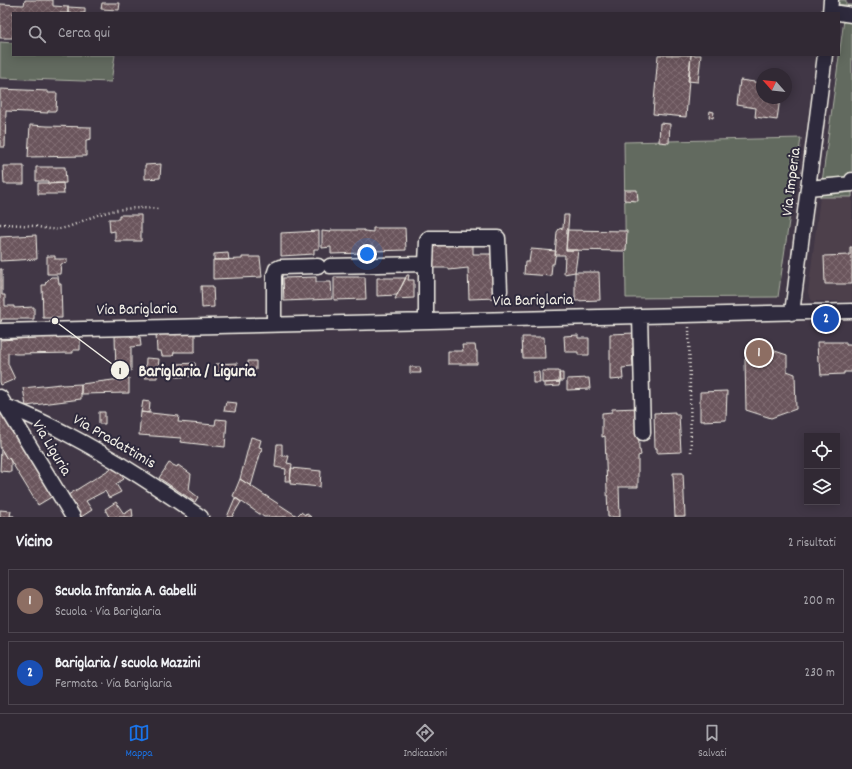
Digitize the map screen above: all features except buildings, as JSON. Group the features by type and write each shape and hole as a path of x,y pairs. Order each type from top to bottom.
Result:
{"street":[{"path":"830,12 831,0"},
{"path":"840,13 852,15"},
{"name":"Via Imperia","path":"792,313 825,56"},
{"path":"808,188 852,184 852,180"},
{"name":"Via Bariglaria","path":"426,321 426,264 427,241 429,238 498,238 500,291"},
{"path":"274,324 274,275 276,269 280,267 426,264"},
{"name":"Via Bariglaria","path":"0,331 852,311"},
{"path":"640,316 643,433"},
{"name":"Via Liguria","path":"3,402 73,517"},
{"name":"Via Pradattimis","path":"3,402 94,448 126,467 201,517"}],"path":[{"path":"0,224 35,226 44,229 58,229 71,226 96,215 119,209 158,209"},
{"path":"689,315 691,452"}],"shaded area":[{"path":"820,197 852,197 852,301 812,301 808,293"}],"green space":[{"path":"836,0 846,0 846,5 836,4"},
{"path":"846,5 852,5 852,197 820,197 840,56"},
{"path":"0,42 12,43 12,56 115,56 111,82 0,78"},
{"path":"801,138 778,297 626,298 624,142"}],"place":[{"name":"Bariglaria / scuola Mazzini","path":"826,319"},
{"name":"Bariglaria / Liguria","path":"55,321"},
{"name":"Scuola Infanzia A. Gabelli","path":"759,353"}]}
